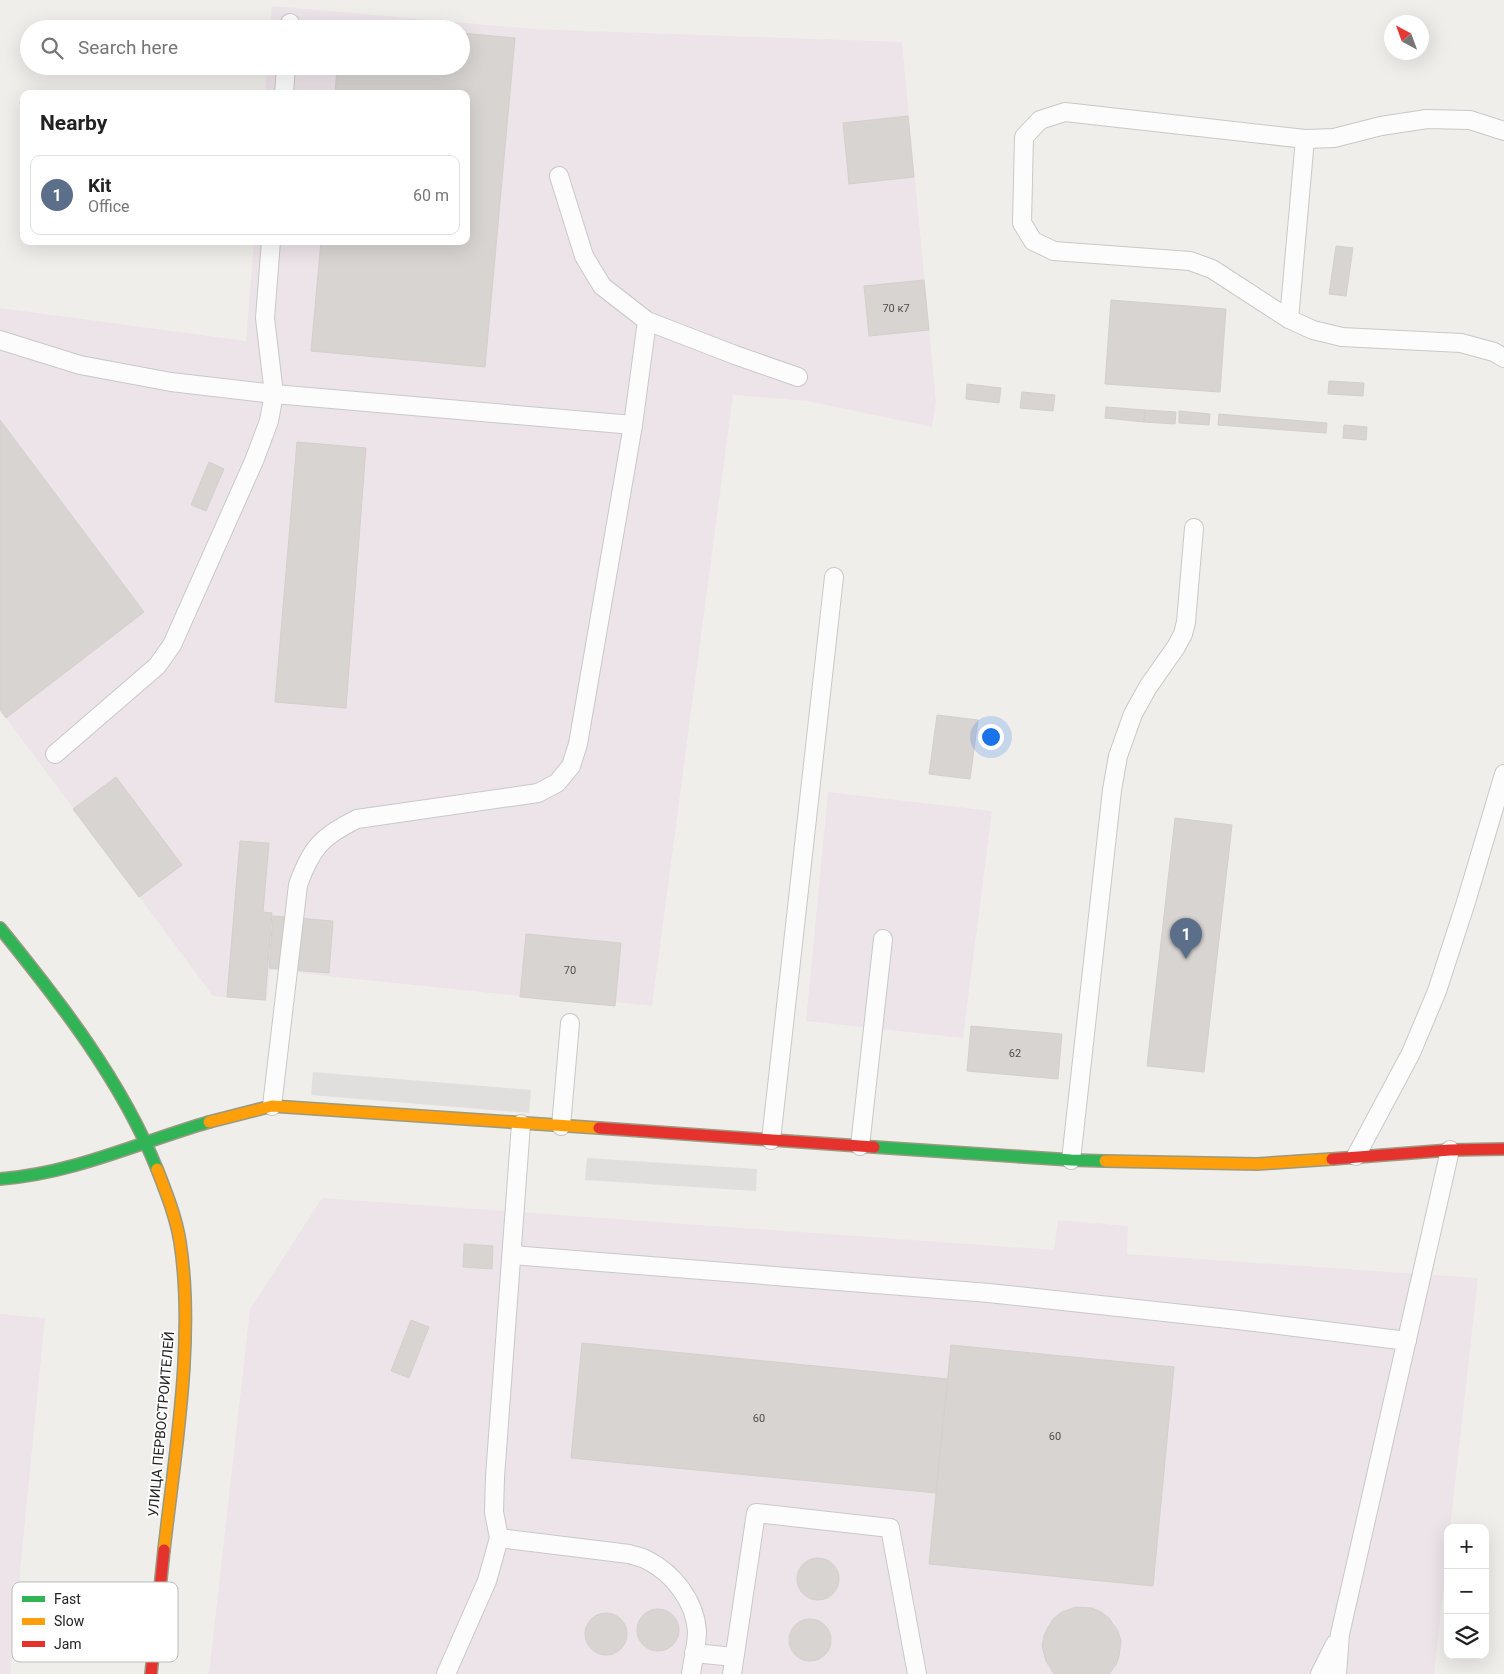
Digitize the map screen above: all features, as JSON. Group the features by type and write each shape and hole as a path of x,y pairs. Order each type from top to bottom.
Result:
{"street":[{"name":"УЛИЦА ПЕРВОСТРОИТЕЛЕЙ","path":"0,928 55,996 106,1072 146,1142 164,1186 179,1235 185,1300 183,1375 161,1582"},
{"path":"0,1179 12,1179 54,1172 208,1120 237,1112 272,1106 1072,1160 1257,1164 1450,1150 1504,1149"}],"lane":[{"path":"284,90 285,75"},
{"path":"1504,131 1470,120 1427,119 1381,126 1334,138 1305,138 1065,112 1040,120 1024,137 1022,223 1033,242 1054,251 1190,261 1212,270 1289,319 1314,330 1342,337 1461,343 1494,352 1504,358"},
{"path":"1289,319 1305,138"},
{"path":"559,176 584,256 602,286 647,321 734,355 798,377"},
{"path":"55,754 157,666 172,645 254,461 269,422 274,394 265,318 271,245"},
{"path":"272,1106 298,885 305,864 318,845 340,828 357,819 538,793 557,783 571,766 578,744 633,425 647,321"},
{"path":"0,340 80,365 171,382 274,394 633,425"},
{"path":"1072,1160 1112,790 1118,756 1133,714 1148,686 1183,634 1186,622 1194,528"},
{"path":"771,1140 834,577"},
{"path":"1356,1156 1411,1052 1437,991 1504,774"},
{"path":"860,1146 883,939"},
{"path":"561,1126 570,1023"},
{"path":"446,1674 488,1580 498,1538 494,1512 521,1124"},
{"path":"1336,1674 1340,1634 1450,1150"},
{"path":"512,1255 989,1293 1229,1319 1406,1341"},
{"path":"694,1653 733,1666 756,1513 890,1528 917,1674"},
{"path":"498,1538 628,1554 645,1558 662,1569 682,1590 693,1614 697,1631 692,1674"},
{"path":"1320,1674 1340,1634"}],"shaded area":[{"path":"272,6 431,20 271,20"},
{"path":"470,23 533,29 902,42 936,402 932,427 807,401 733,395 652,1006 615,1002 615,1006 270,970 267,1001 213,996 0,710 0,308 246,341 254,245 470,245 470,90 265,90 266,75 470,75"},
{"path":"828,792 992,811 963,1038 806,1021"},
{"path":"313,1072 531,1090 529,1113 311,1095"},
{"path":"587,1158 757,1169 756,1191 585,1180"},
{"path":"322,1198 1054,1250 1058,1220 1128,1226 1127,1254 1478,1278 1450,1524 1444,1524 1444,1584 1434,1674 209,1674 250,1309"},
{"path":"0,1314 45,1318 19,1582 12,1582 12,1654 10,1674 0,1674"}],"building":[{"path":"470,34 515,38 485,367 311,351 321,245 470,245 470,90 335,90 336,75 470,75"},
{"path":"908,116 914,177 849,184 843,123"},
{"path":"1336,246 1353,248 1346,296 1329,294"},
{"path":"924,280 929,330 869,336 864,286"},
{"path":"1111,300 1226,309 1220,392 1105,384"},
{"path":"1329,381 1364,383 1363,396 1328,394"},
{"path":"967,384 1001,388 999,403 966,399"},
{"path":"1022,392 1055,395 1053,411 1020,408"},
{"path":"1106,407 1145,410 1144,422 1105,418"},
{"path":"1145,410 1176,412 1175,424 1144,422"},
{"path":"1179,411 1210,414 1209,425 1179,423"},
{"path":"1219,414 1327,423 1326,433 1218,425"},
{"path":"0,420 144,612 6,718 0,710"},
{"path":"1344,425 1367,427 1366,440 1343,438"},
{"path":"297,442 366,448 346,708 275,702"},
{"path":"209,462 224,469 206,511 191,505"},
{"path":"937,715 978,720 970,779 929,774"},
{"path":"116,777 182,865 139,897 73,809"},
{"path":"1175,818 1232,825 1204,1072 1147,1066"},
{"path":"240,841 269,843 263,912 272,913 265,1000 227,997"},
{"path":"273,916 333,921 329,973 269,968"},
{"path":"526,934 621,943 615,1006 520,997"},
{"path":"971,1026 1062,1034 1058,1079 967,1071"},
{"path":"464,1244 493,1246 492,1269 463,1267"},
{"path":"411,1320 429,1327 409,1378 391,1371"},
{"path":"582,1343 948,1379 936,1493 571,1458"},
{"path":"951,1345 1174,1367 1153,1586 929,1564"},
{"path":"818,1558 833,1564 839,1579 833,1594 818,1600 803,1594 797,1579 803,1564"},
{"path":"1076,1607 1092,1608 1101,1612 1109,1618 1118,1631 1121,1641 1119,1656 1116,1665 1109,1674 1054,1674 1046,1661 1042,1646 1048,1627 1054,1618 1062,1612"},
{"path":"658,1609 673,1615 679,1630 673,1645 658,1651 643,1645 637,1630 643,1615"},
{"path":"606,1613 621,1619 627,1634 621,1649 606,1655 591,1649 585,1634 591,1619"},
{"path":"810,1619 825,1625 831,1640 825,1655 810,1661 795,1655 789,1640 795,1625"}],"traffic: fast":[{"path":"0,928 45,984 88,1043 126,1104 157,1169"},
{"path":"0,1179 27,1176 80,1164 209,1122"},
{"path":"874,1147 1105,1161"}],"traffic: slow":[{"path":"209,1122 272,1106 599,1128"},
{"path":"1105,1161 1257,1164 1332,1159"},
{"path":"157,1169 170,1205 180,1242 184,1279 185,1317 182,1396 164,1550"}],"traffic: jam":[{"path":"599,1128 874,1147"},
{"path":"1332,1159 1450,1150 1504,1149"},
{"path":"161,1582 164,1550"},
{"path":"151,1674 152,1662"}],"place":[{"name":"Kit","path":"1186,959"}]}
